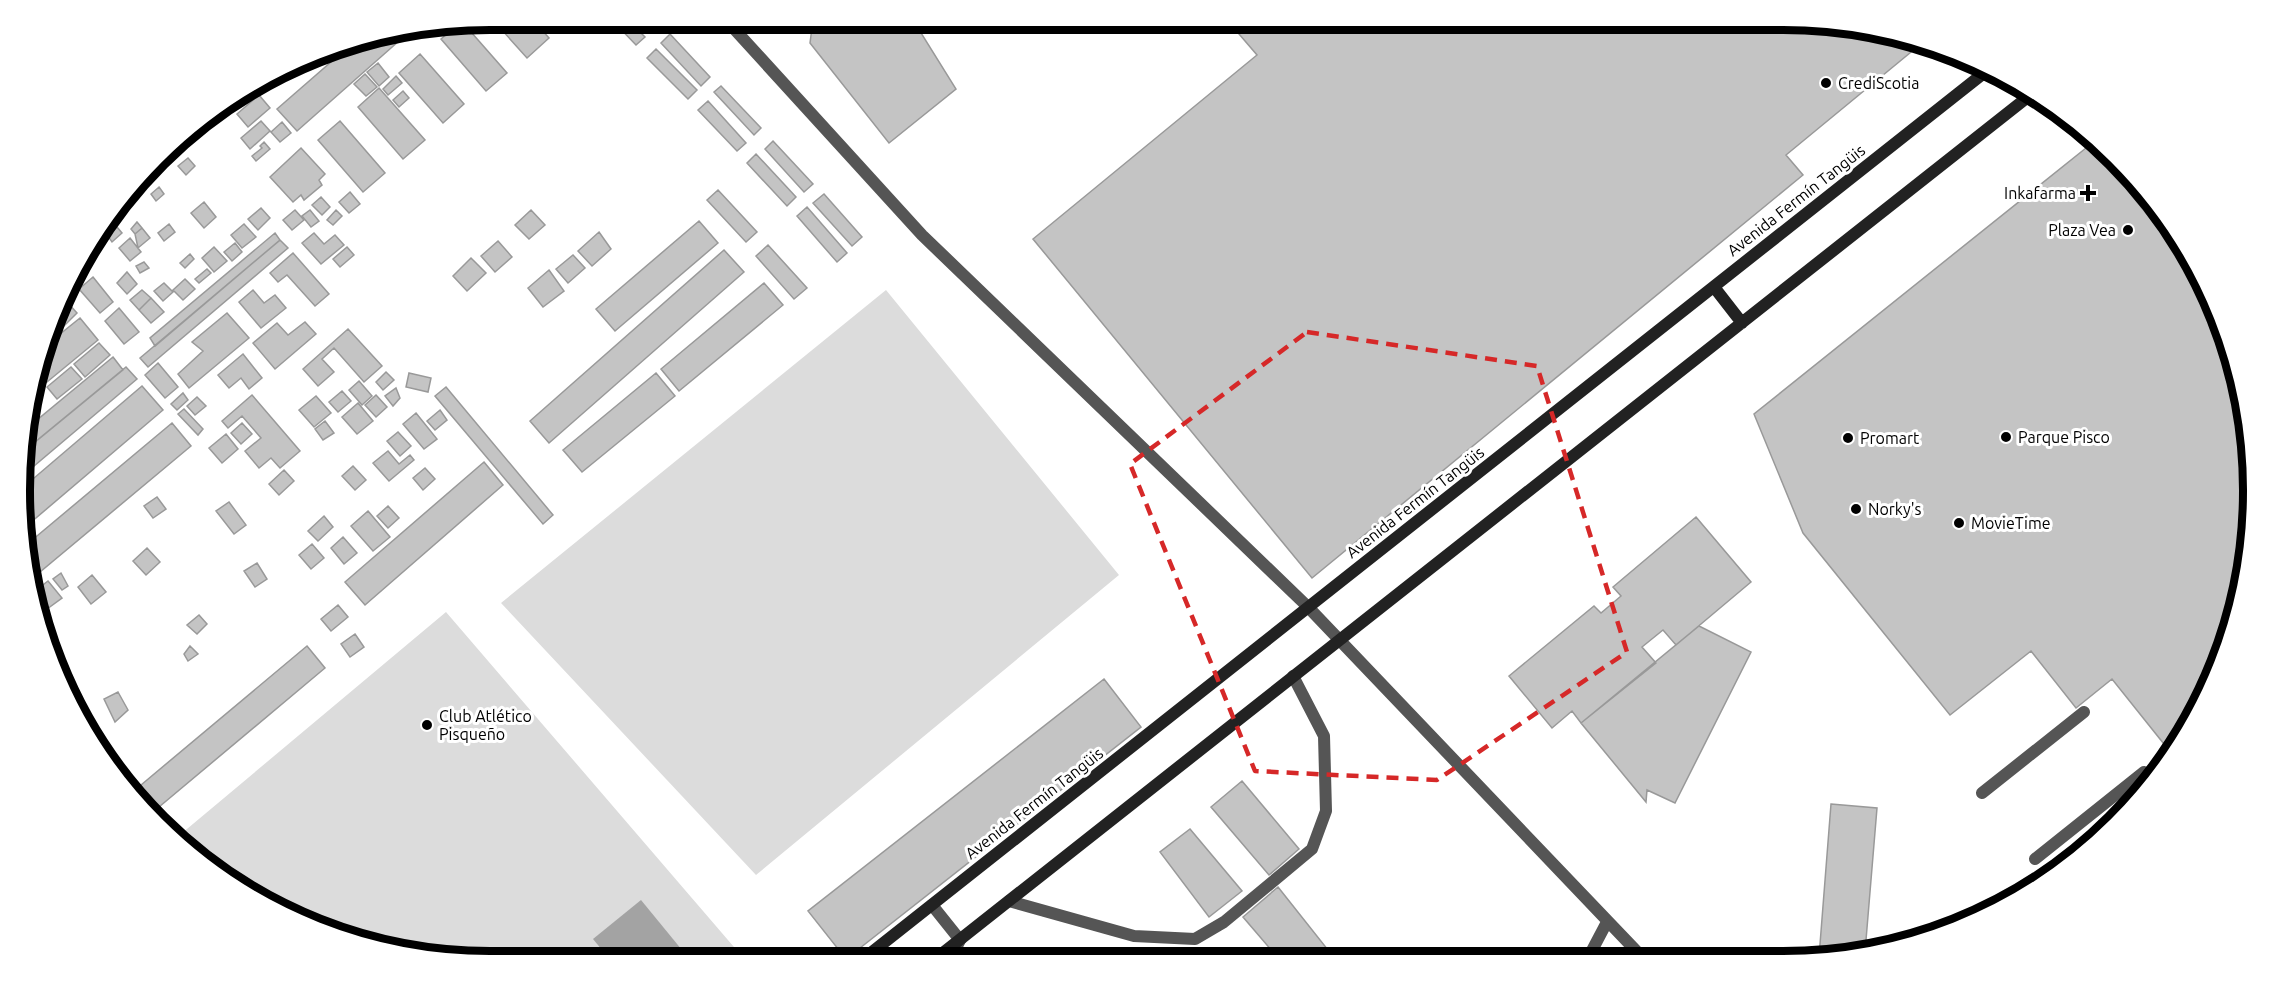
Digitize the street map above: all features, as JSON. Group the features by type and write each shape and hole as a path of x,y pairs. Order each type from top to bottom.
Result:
{"main road":[{"name":"Avenida Fermín Tangüis","path":"874,951 1981,75"},
{"path":"946,951 2025,100"},
{"path":"1714,287 1742,323"}],"street":[{"path":"735,30 922,235 1308,607 1636,951"},
{"path":"1009,901 1134,936 1195,939 1224,922 1312,849 1326,811 1324,736 1293,676"},
{"path":"1982,793 2084,712"},
{"path":"2035,859 2144,772"},
{"path":"933,905 960,940 954,951"},
{"path":"1592,951 1607,922"}],"highlighted area":[{"path":"1307,332 1537,366 1627,652 1437,780 1255,771 1130,464"}],"shaded area":[{"path":"886,290 1119,575 756,875 501,603"},
{"name":"Club Atlético Pisqueño","path":"446,612 737,951 490,951 430,947 401,942 342,927 287,904 210,856 183,833"},
{"path":"641,900 683,951 603,951 593,939"}],"building":[{"path":"502,30 542,30 549,38 527,58"},
{"path":"622,30 638,30 645,37 636,45"},
{"path":"812,30 919,30 956,89 889,143 810,43"},
{"path":"1236,30 1782,30 1843,34 1914,49 1786,155 1803,175 1312,578 1033,239 1257,55"},
{"path":"470,31 507,73 486,91 441,39 449,32"},
{"path":"670,34 710,77 701,86 661,43"},
{"path":"401,39 297,131 277,109 339,55"},
{"path":"656,49 697,90 688,99 647,58"},
{"path":"420,54 464,104 443,123 399,73"},
{"path":"378,63 389,77 379,86 367,72"},
{"path":"365,74 377,87 366,96 354,84"},
{"path":"396,76 402,83 388,95 383,89"},
{"path":"721,86 761,128 754,135 714,92"},
{"path":"379,88 425,140 403,159 358,107"},
{"path":"403,91 409,98 399,107 393,100"},
{"path":"259,95 270,108 248,127 237,114"},
{"path":"708,101 746,143 737,151 698,110"},
{"path":"261,121 270,131 250,149 241,138"},
{"path":"340,121 385,173 363,192 318,140"},
{"path":"282,122 291,133 280,142 271,132"},
{"path":"773,141 813,184 804,192 765,149"},
{"path":"264,142 270,149 256,161 252,156 262,148 260,146"},
{"name":"Parque Pisco","path":"2088,146 2107,164 2171,245 2196,287 2219,342 2239,430 2243,490 2242,521 2239,551 2227,610 2219,639 2196,694 2165,746 2112,679 2076,708 2031,651 1950,715 1803,533 1754,414"},
{"path":"301,148 325,174 319,180 322,185 304,200 301,195 293,202 270,177"},
{"path":"756,154 796,197 787,206 747,163"},
{"path":"188,158 195,166 186,175 178,166"},
{"path":"159,187 164,194 156,201 151,194"},
{"path":"718,190 757,232 746,242 707,200"},
{"path":"350,192 360,204 349,213 339,202"},
{"path":"824,194 862,237 852,246 813,203"},
{"path":"321,197 330,207 322,215 312,205"},
{"path":"204,202 216,217 204,228 191,213"},
{"path":"807,207 847,253 837,262 797,216"},
{"path":"261,208 270,218 258,230 248,219"},
{"path":"295,210 304,220 292,230 283,220"},
{"path":"310,210 319,221 311,227 302,216"},
{"path":"336,210 342,216 333,225 327,220"},
{"path":"531,210 545,225 529,239 515,225"},
{"path":"699,221 718,243 615,331 596,309"},
{"path":"137,222 142,228 135,234 131,229"},
{"path":"169,224 175,232 164,241 158,233"},
{"path":"244,224 256,237 242,248 231,235"},
{"path":"117,227 122,233 112,242 108,236"},
{"path":"142,228 150,238 138,248 135,234"},
{"path":"599,232 611,249 592,266 578,251"},
{"path":"275,233 280,240 155,346 150,338"},
{"path":"314,233 324,244 335,235 344,245 321,264 302,243"},
{"path":"130,238 141,252 130,261 119,248"},
{"path":"280,240 288,248 148,367 140,358"},
{"path":"498,241 512,257 495,272 481,256"},
{"path":"235,243 242,252 232,261 224,252"},
{"path":"768,245 807,288 794,299 756,256"},
{"path":"214,247 227,261 214,272 202,258"},
{"path":"347,247 354,255 340,267 333,259"},
{"path":"724,250 744,272 549,443 530,421"},
{"path":"293,253 329,294 315,306 287,275 278,282 270,273"},
{"path":"190,254 194,259 185,268 180,263"},
{"path":"573,255 585,268 568,283 556,269"},
{"path":"471,258 486,273 467,291 453,276"},
{"path":"144,262 149,268 140,273 136,266"},
{"path":"207,269 211,273 199,283 195,279"},
{"path":"549,270 564,291 543,307 528,288"},
{"path":"127,272 137,284 127,294 117,283"},
{"path":"93,277 113,302 100,313 79,289"},
{"path":"185,279 195,289 183,300 173,290"},
{"path":"164,283 173,292 163,301 154,291"},
{"path":"764,283 783,305 679,391 661,369"},
{"path":"142,290 151,298 139,310 130,300"},
{"path":"253,290 264,303 275,295 286,308 261,328 239,302"},
{"path":"151,298 164,312 151,323 139,310"},
{"path":"69,304 77,313 63,327 61,324"},
{"path":"119,308 139,332 124,344 105,321"},
{"path":"227,313 249,338 189,388 178,374 203,351 192,342"},
{"path":"80,318 98,340 43,386 46,371 56,338"},
{"path":"305,322 316,334 275,369 253,343 277,323 288,335"},
{"path":"348,329 382,366 364,382 334,348 322,359 334,372 318,386 303,369"},
{"path":"99,343 110,355 85,377 74,364"},
{"path":"243,354 262,378 249,389 241,378 229,388 218,375"},
{"path":"113,357 123,370 33,444 36,421"},
{"path":"158,363 178,387 165,398 145,375"},
{"path":"71,367 82,379 57,399 47,387"},
{"path":"126,367 137,379 31,469 33,444"},
{"path":"386,372 394,380 383,390 376,382"},
{"path":"409,373 431,378 428,392 406,387"},
{"path":"656,373 675,396 582,472 563,450"},
{"path":"359,381 372,396 362,405 349,390"},
{"path":"142,386 163,410 31,522 30,481"},
{"path":"446,387 553,515 543,524 435,396"},
{"path":"396,388 400,398 393,406 385,396"},
{"path":"342,391 351,401 338,412 329,402"},
{"path":"183,393 188,400 177,410 171,404"},
{"path":"252,395 300,451 280,468 271,458 259,468 245,451 261,438 242,416 228,428 222,421"},
{"path":"376,395 387,407 376,417 365,405"},
{"path":"316,396 331,413 314,427 299,410"},
{"path":"197,397 206,406 195,415 187,406"},
{"path":"358,403 373,421 357,434 342,417"},
{"path":"184,409 203,429 198,435 178,414"},
{"path":"440,410 447,420 435,430 427,421"},
{"path":"416,413 437,439 424,449 403,424"},
{"path":"325,421 334,433 323,440 315,429"},
{"path":"172,423 191,446 38,574 33,539"},
{"path":"242,423 252,434 241,444 231,433"},
{"path":"398,432 411,446 400,456 387,441"},
{"path":"226,434 238,449 222,463 209,448"},
{"path":"388,451 399,464 410,455 414,460 389,481 373,463"},
{"path":"484,462 503,485 365,605 345,582"},
{"path":"353,466 366,480 355,490 342,476"},
{"path":"425,468 435,479 423,490 413,478"},
{"path":"284,470 294,481 279,495 269,484"},
{"path":"157,497 166,509 153,518 144,506"},
{"path":"229,502 246,525 234,534 216,511"},
{"path":"388,506 399,518 388,528 377,516"},
{"path":"368,511 390,537 373,551 351,526"},
{"path":"324,516 333,527 318,541 308,531"},
{"path":"1696,517 1751,582 1676,645 1663,630 1642,647 1656,663 1581,723 1572,711 1552,728 1509,676 1594,606 1601,613 1621,596 1613,587"},
{"path":"343,537 357,553 344,564 331,548"},
{"path":"312,544 324,558 311,569 299,555"},
{"path":"147,548 160,562 146,575 133,561"},
{"path":"257,563 267,579 255,587 244,571"},
{"path":"61,573 68,586 62,590 53,579"},
{"path":"92,575 106,592 91,604 78,587"},
{"path":"48,581 62,598 47,609 41,587"},
{"path":"338,605 348,617 331,631 321,619"},
{"path":"199,615 207,624 197,634 187,625"},
{"path":"1699,626 1751,652 1675,803 1647,790 1646,802 1581,723"},
{"path":"355,634 364,647 350,657 341,644"},
{"path":"190,646 198,654 188,661 184,654"},
{"path":"307,646 325,668 158,808 138,787"},
{"path":"1104,679 1141,727 856,951 840,951 808,911"},
{"path":"118,692 128,710 115,722 104,699"},
{"path":"1242,781 1299,849 1269,875 1211,807"},
{"path":"1831,804 1877,808 1866,943 1820,949"},
{"path":"1190,829 1242,891 1209,917 1160,852"},
{"path":"1278,887 1329,951 1272,951 1243,917"}],"place":[{"name":"CrediScotia","path":"1826,83"},
{"name":"Inkafarma","path":"2088,193"},
{"name":"Plaza Vea","path":"2128,230"},
{"name":"Parque Pisco","path":"2006,437"},
{"name":"Promart","path":"1848,438"},
{"name":"Norky's","path":"1856,509"},
{"name":"MovieTime","path":"1959,523"},
{"name":"Club Atlético Pisqueño","path":"427,725"}]}
